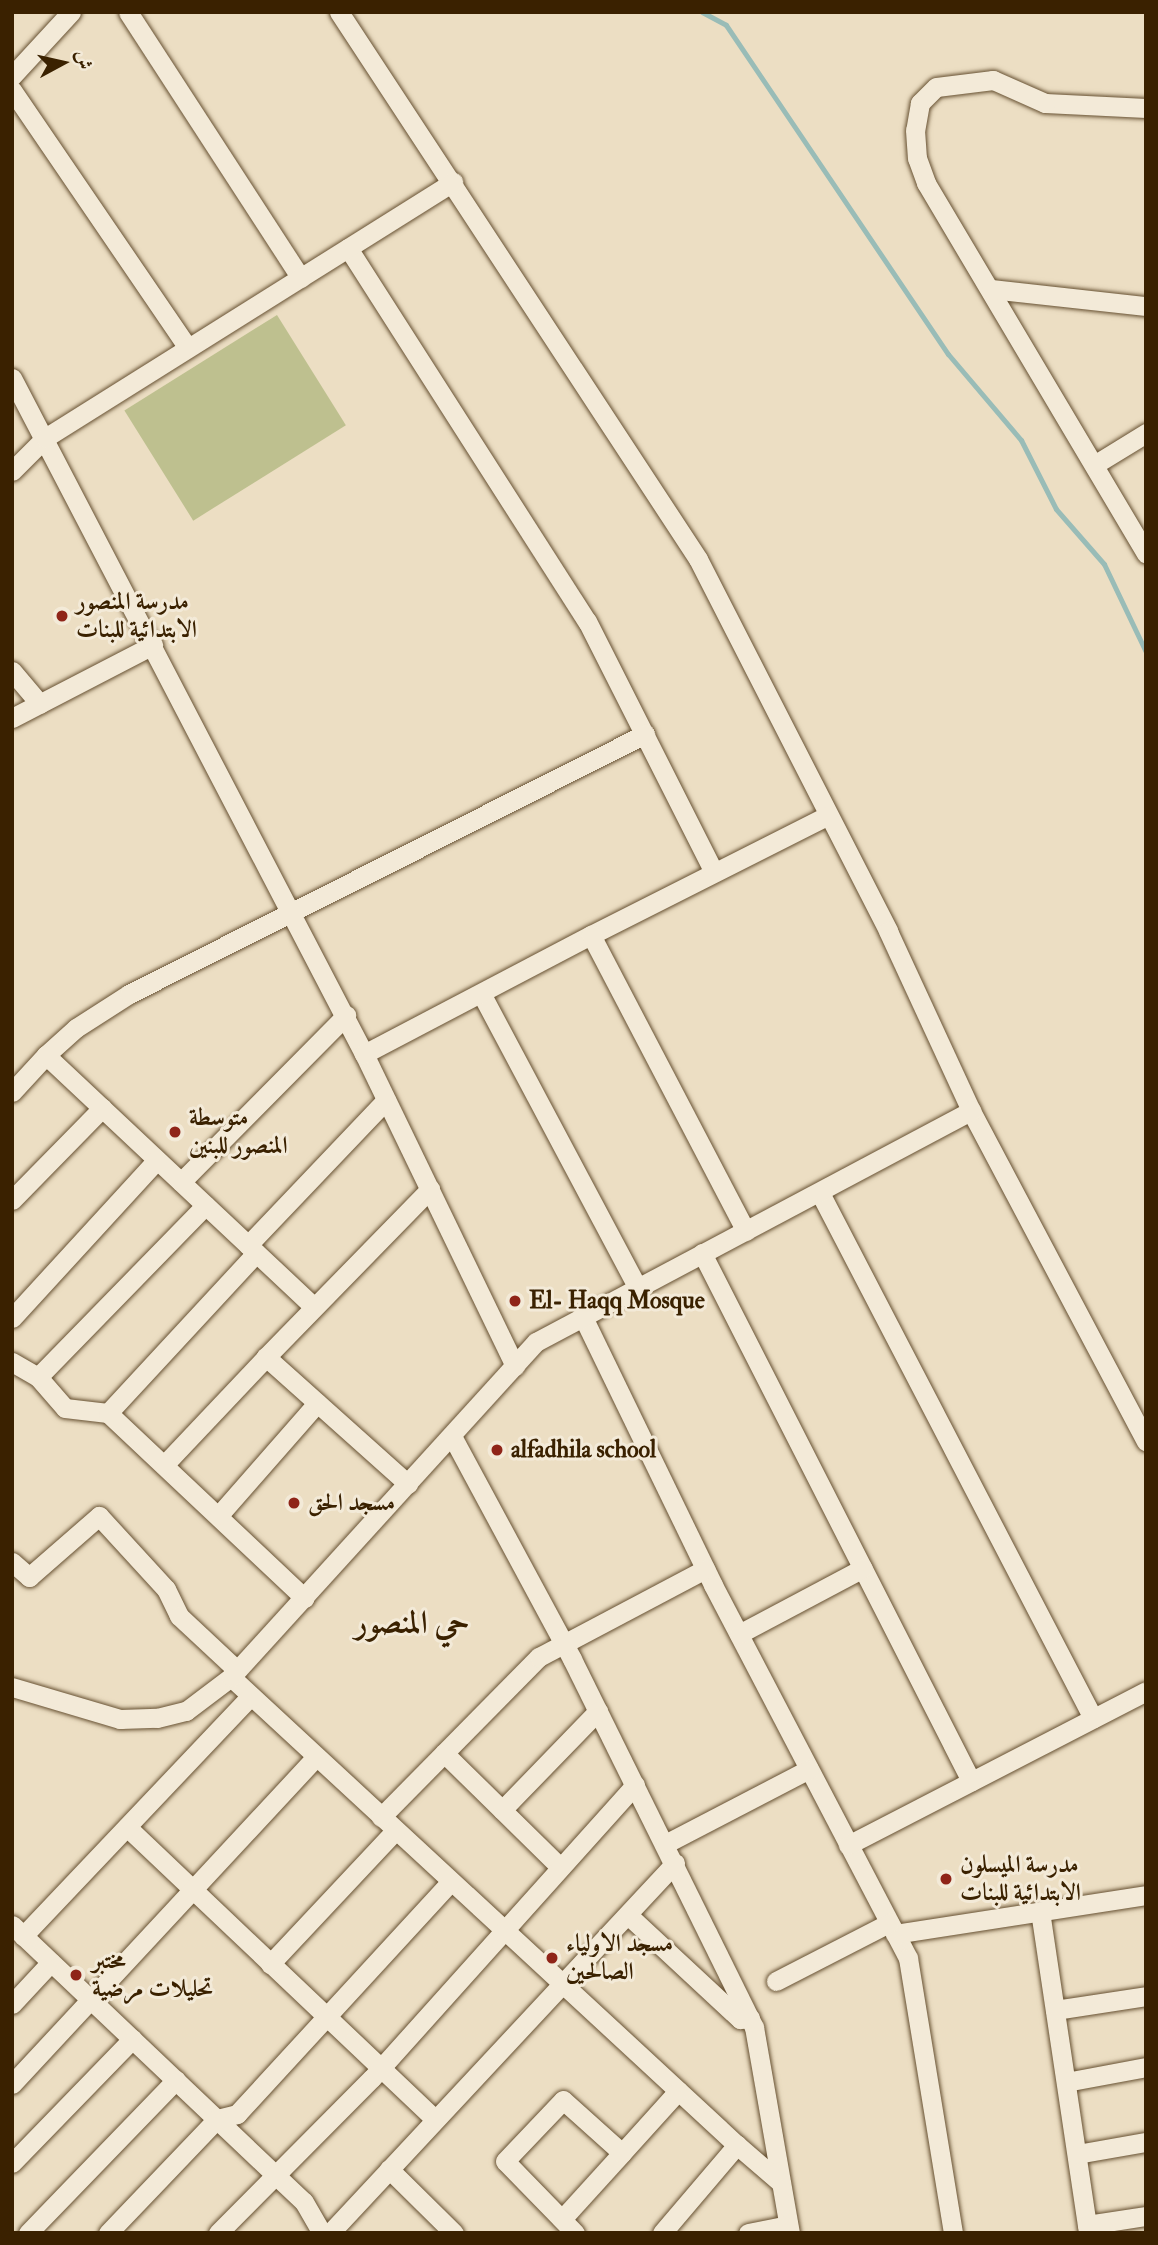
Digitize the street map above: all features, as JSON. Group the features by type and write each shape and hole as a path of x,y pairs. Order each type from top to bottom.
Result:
{"street":[{"path":"12,76 71,12"},
{"path":"128,12 301,278"},
{"path":"348,15 698,559 827,816 888,930 971,1111 1146,1442"},
{"path":"1146,108 1045,103 993,80 936,88 920,103 915,130 917,158 926,183 1146,554"},
{"path":"12,90 188,348"},
{"path":"12,471 45,438 453,182"},
{"path":"348,248 587,621 714,872"},
{"path":"991,289 1146,306"},
{"path":"12,378 346,1015 515,1366"},
{"path":"1094,465 1146,433"},
{"path":"12,718 153,645"},
{"path":"12,671 40,704"},
{"path":"12,1092 46,1055 76,1028 129,994 645,734"},
{"path":"365,1054 482,995 591,935 827,816"},
{"path":"591,935 746,1231"},
{"path":"482,995 637,1287"},
{"path":"181,1182 346,1015"},
{"path":"46,1055 314,1307"},
{"path":"108,1413 386,1100"},
{"path":"12,1200 102,1108"},
{"path":"12,1687 97,1714 157,1718 186,1711 234,1674 536,1342 582,1315 820,1193 971,1111"},
{"path":"12,1318 158,1160"},
{"path":"163,1465 429,1189"},
{"path":"820,1193 1093,1718"},
{"path":"38,1377 206,1205"},
{"path":"702,1253 971,1782"},
{"path":"582,1315 705,1569 908,1958 953,2233"},
{"path":"266,1357 408,1485"},
{"path":"12,1362 38,1377 65,1408 108,1413 304,1598"},
{"path":"219,1515 317,1403"},
{"path":"452,1436 564,1643 750,2018 789,2229 748,2233"},
{"path":"12,1562 29,1577 99,1516 166,1589 179,1616 251,1696 502,1931 781,2183"},
{"path":"738,1634 863,1568"},
{"path":"270,1964 444,1753 539,1657 705,1569"},
{"path":"848,1845 1146,1691"},
{"path":"251,1696 127,1827 18,1930 304,2202 319,2231 389,2169 675,1863"},
{"path":"502,1810 598,1711"},
{"path":"444,1753 560,1867"},
{"path":"12,2084 190,1888 316,1757"},
{"path":"665,1844 809,1769"},
{"path":"218,2233 278,2177 380,2068 635,1785"},
{"path":"127,1827 435,2119"},
{"path":"108,2233 217,2119 237,2114 450,1882"},
{"path":"776,1981 892,1928 1040,1911 1146,1895"},
{"path":"1040,1911 1088,2229 1146,2216"},
{"path":"628,1915 740,2020 750,2018"},
{"path":"12,2004 51,1962"},
{"path":"1055,2010 1146,1996"},
{"path":"12,2163 132,2039"},
{"path":"1066,2082 1146,2067"},
{"path":"28,2233 176,2080"},
{"path":"622,2153 563,2099 505,2161 568,2226 622,2153 678,2091"},
{"path":"1077,2154 1146,2142"},
{"path":"662,2233 737,2145"},
{"path":"389,2169 454,2233"}],"green space":[{"path":"277,315 346,425 193,521 124,410"}],"waterway":[{"path":"702,12 726,25 948,354 1021,440 1056,509 1104,564 1146,652"}],"place":[{"name":"مدرسة المنصور الابتدائية للبنات","path":"62,616"},
{"name":"متوسطة المنصور للبنين","path":"175,1132"},
{"name":"El- Haqq Mosque","path":"515,1301"},
{"name":"alfadhila school","path":"497,1450"},
{"name":"مسجد الحق","path":"294,1503"},
{"name":"مدرسة الميسلون الابتدائية للبنات","path":"946,1879"},
{"name":"مسجد الاولياء الصالحين","path":"552,1958"},
{"name":"مختبر تحليلات مرضية","path":"76,1975"}],"district":[{"name":"حي المنصور","path":"412,1623"}]}
